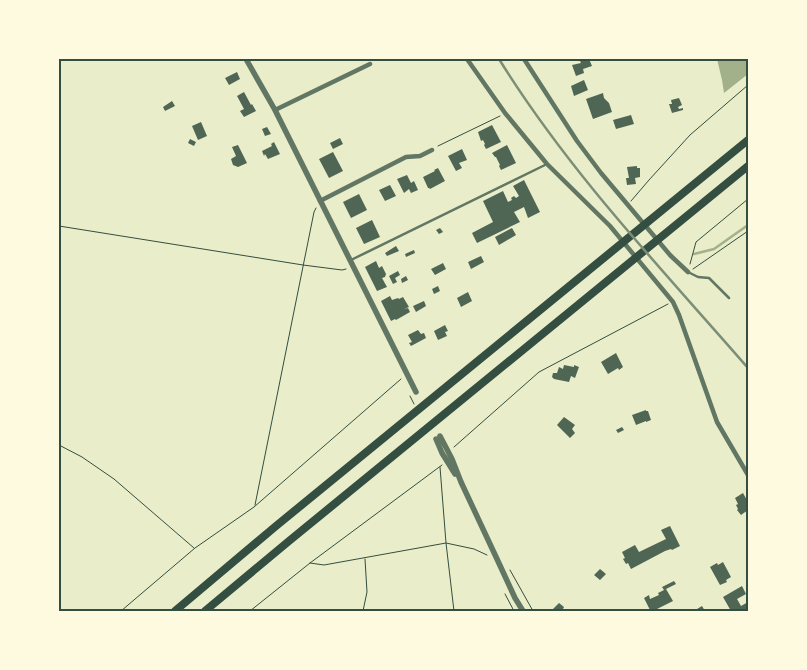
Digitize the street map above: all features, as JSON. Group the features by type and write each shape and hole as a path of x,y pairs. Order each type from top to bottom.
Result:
{"highway":[{"path":"175,611 406,419 748,140"},
{"path":"205,611 748,166"}],"street":[{"path":"246,59 275,110 416,392"},
{"path":"468,59 505,113 547,164 610,226 673,302 717,422 748,474"},
{"path":"524,59 577,141 601,174 670,255 688,272"},
{"path":"275,110 370,64"},
{"path":"320,201 406,157 420,156 432,150"},
{"path":"438,438 444,458 461,482 515,598 523,611"}],"lane":[{"path":"352,263 547,164"},
{"path":"688,272 698,277 709,278 729,298"}],"path":[{"path":"628,205 690,135 748,85"},
{"path":"432,150 505,113"},
{"path":"688,272 696,242 748,200"},
{"path":"254,507 314,212 320,201"},
{"path":"59,226 342,270 352,263"},
{"path":"688,272 748,231"},
{"path":"451,448 540,372 664,305 673,302"},
{"path":"121,611 195,548 254,507 407,374"},
{"path":"59,445 82,457 114,479 195,548"},
{"path":"250,611 310,563 443,464"},
{"path":"440,466 454,611"},
{"path":"310,563 324,565 446,543 474,549 487,555 494,553"},
{"path":"363,611 367,592 365,558"}],"shaded area":[{"path":"717,59 748,59 748,74 724,93 722,80"}],"building":[{"path":"579,59 589,59 592,66 583,69 584,73 576,76 572,65 581,63"},
{"path":"237,72 240,79 229,85 225,78"},
{"path":"584,80 588,90 574,96 571,86"},
{"path":"244,92 256,111 244,117 240,111 244,109 237,96"},
{"path":"603,93 612,112 593,119 586,99"},
{"path":"679,98 682,105 678,107 679,109 683,108 683,110 672,113 669,104 672,104 671,100"},
{"path":"172,101 175,106 165,111 163,107"},
{"path":"631,115 634,124 616,129 613,120"},
{"path":"201,122 207,136 198,140 192,126"},
{"path":"492,125 501,142 486,149 478,132"},
{"path":"267,127 271,134 265,136 262,129"},
{"path":"340,138 343,144 333,149 330,143"},
{"path":"190,139 196,142 194,146 188,143"},
{"path":"274,142 280,154 268,159 262,151 272,146 271,144"},
{"path":"238,145 247,163 238,167 233,165 231,159 236,156 232,147"},
{"path":"507,145 516,163 501,170 496,157 492,153"},
{"path":"462,149 467,160 459,163 462,168 456,171 448,156"},
{"path":"333,152 343,171 329,178 319,159"},
{"path":"637,166 637,168 640,168 640,177 635,178 636,184 627,185 626,178 629,178 627,167"},
{"path":"438,168 445,181 430,189 423,177"},
{"path":"407,175 411,183 414,181 418,190 411,193 409,189 404,193 397,179"},
{"path":"524,180 540,212 528,218 524,207 514,212 520,222 477,243 472,233 493,222 483,201 503,191 508,202 514,196 516,198 519,196 513,186"},
{"path":"390,185 396,196 385,201 379,190"},
{"path":"359,194 367,210 351,218 343,202"},
{"path":"372,220 380,237 364,244 356,228"},
{"path":"440,228 443,232 439,234 436,230"},
{"path":"512,228 516,235 499,245 495,237"},
{"path":"396,246 399,251 387,256 385,253"},
{"path":"414,250 415,253 406,257 405,254"},
{"path":"481,256 484,262 471,269 468,262"},
{"path":"376,261 379,268 382,266 386,274 382,278 387,287 377,291 365,267"},
{"path":"443,263 446,269 435,275 431,269"},
{"path":"398,271 400,275 395,278 397,282 393,284 389,276"},
{"path":"406,276 408,280 402,283 401,279"},
{"path":"438,286 440,291 434,294 432,289"},
{"path":"468,292 472,301 461,307 457,298"},
{"path":"390,296 392,300 403,297 409,307 404,309 408,308 410,312 391,321 381,301"},
{"path":"424,301 426,306 416,312 413,306"},
{"path":"445,325 448,331 445,332 447,336 438,340 434,331"},
{"path":"418,330 421,334 424,333 426,338 411,346 409,343 412,342 408,335"},
{"path":"616,353 623,367 608,374 601,362"},
{"path":"564,365 579,367 575,378 571,376 569,382 552,377 553,373 557,373 559,367 563,369"},
{"path":"646,410 651,420 636,425 632,415"},
{"path":"564,417 575,425 572,429 575,433 570,438 557,425"},
{"path":"622,427 624,430 618,433 616,430"},
{"path":"743,493 748,502 748,510 741,515 737,510 736,505 738,504 735,498"},
{"path":"670,526 680,546 665,551 631,569 628,563 626,564 622,552 635,545 639,552 666,539 661,530"},
{"path":"723,562 731,577 726,580 727,582 720,585 710,567"},
{"path":"600,569 606,574 600,580 594,575"},
{"path":"674,581 676,584 666,589 673,601 653,611 652,609 650,610 644,598 649,595 650,599 659,595 658,593 664,590 662,587"},
{"path":"742,586 746,594 737,599 741,606 748,602 748,611 731,611 723,597"},
{"path":"559,603 566,611 551,611"},
{"path":"702,606 705,611 698,611 697,609"}],"waterway":[{"path":"694,254 714,249 748,225"}],"railway":[{"path":"499,59 526,101 586,180 649,256 748,368"}]}
